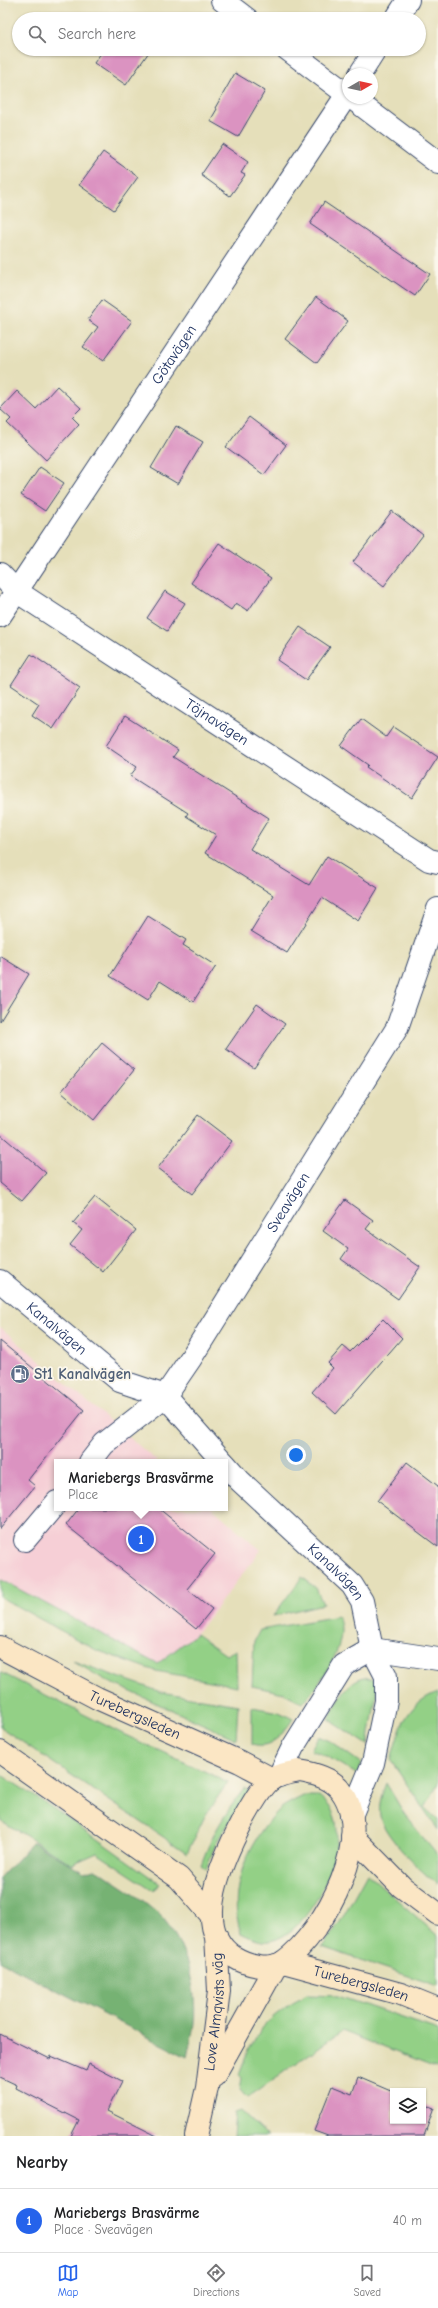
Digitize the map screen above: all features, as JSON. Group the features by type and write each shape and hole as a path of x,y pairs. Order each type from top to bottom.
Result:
{"main road":[{"name":"Turebergsleden","path":"0,1647 97,1698 275,1778"},
{"name":"Turebergsleden","path":"0,1752 179,1878 214,1926 227,1953 243,1963 259,1966 279,1963 400,1994 438,2009"},
{"path":"214,1926 216,1879 226,1854 252,1804 275,1778 300,1771 316,1774 337,1786 347,1800 352,1826 344,1878 318,1925 279,1963"},
{"path":"352,1826 402,1887 438,1914"},
{"name":"Love Almqvists väg","path":"196,2136 207,2088 218,1991 214,1926"},
{"name":"Love Almqvists väg","path":"207,2088 279,1963"}],"street":[{"path":"222,0 238,12"},
{"path":"400,12 408,0"},
{"path":"296,56 342,90"},
{"path":"364,68 372,56"},
{"name":"Götavägen","path":"0,616 343,104"},
{"path":"361,104 438,164"},
{"name":"Töjnavägen","path":"0,574 16,591 429,860 438,862"},
{"name":"Sveavägen","path":"92,1459 104,1444 165,1396 397,1028 438,909"},
{"name":"Kanalvägen","path":"0,1281 120,1381 165,1396 220,1459"},
{"name":"Kanalvägen","path":"228,1468 239,1480 352,1584 362,1601 372,1649"},
{"path":"25,1540 54,1506"},
{"path":"275,1778 344,1665 372,1649 438,1659"},
{"path":"352,1826 373,1763 386,1701 386,1676 372,1649"}],"shaded area":[{"path":"0,1327 154,1459 54,1459 54,1511 216,1511 261,1550 196,1634 157,1664 0,1579"}],"green space":[{"path":"302,1577 316,1588 323,1604 273,1616"},
{"path":"0,1579 157,1664 196,1634 226,1655 236,1650 237,1686 156,1671 96,1650 0,1597"},
{"path":"338,1616 341,1627 337,1650 325,1674 303,1703 284,1693 252,1686 254,1641 260,1630"},
{"path":"73,1661 161,1692 238,1705 236,1739 107,1681"},
{"path":"0,1672 125,1735 228,1782 205,1816 187,1853 0,1727"},
{"path":"365,1677 373,1680 378,1685 368,1745 328,1719 347,1688 358,1679"},
{"path":"438,1692 438,1784 425,1808 438,1820 438,1830 391,1761 397,1739 405,1719 418,1703"},
{"path":"252,1707 279,1712 293,1719 281,1735 271,1743 265,1745 252,1744"},
{"path":"318,1736 330,1741 362,1764 358,1775 328,1757 311,1750"},
{"path":"0,1774 65,1816 160,1884 153,1890 97,1853 72,1864 0,1820"},
{"path":"386,1783 405,1815 438,1856 438,1885 404,1854 388,1834 380,1816 380,1803"},
{"path":"244,1789 251,1791 217,1841 206,1869 201,1865 209,1844 225,1816"},
{"path":"303,1796 319,1796 329,1806 334,1814 337,1834 335,1852 330,1871 322,1890 299,1924 285,1935 270,1941 255,1939 241,1933 237,1917 236,1900 243,1867 258,1836 268,1822 281,1808"},
{"path":"33,1842 84,1872 95,1869 104,1874 150,1906 166,1922 174,1934 187,1963 194,1994 194,2024 187,2057 0,1961 0,1878"},
{"path":"367,1873 438,1936 438,1986 322,1947 340,1922"},
{"path":"307,1995 338,1996 438,2030 438,2069 342,2031 247,2098 240,2090 242,2079 239,2074 251,2046 264,2027 272,2019 281,2011"},
{"path":"241,2111 268,2136 233,2136 235,2113"}],"building":[{"path":"99,56 146,56 126,85 94,63"},
{"path":"235,73 265,91 238,137 210,121 217,109 215,108"},
{"path":"222,144 248,162 241,173 245,175 230,196 201,175"},
{"path":"103,152 138,177 114,210 79,185"},
{"path":"324,202 430,274 415,296 310,224"},
{"path":"316,297 348,321 317,363 285,339"},
{"path":"102,300 132,321 103,361 83,347 98,327 88,320"},
{"path":"57,386 81,408 72,417 79,424 46,460 7,423 11,419 0,409 17,391 36,409"},
{"path":"249,417 286,445 264,475 226,447"},
{"path":"176,426 203,442 178,484 151,468"},
{"path":"40,467 64,483 45,511 21,495"},
{"path":"392,511 423,535 384,586 353,562"},
{"path":"219,543 271,578 248,611 236,603 231,610 191,583"},
{"path":"165,591 185,603 167,631 147,618"},
{"path":"300,627 330,647 306,680 277,660"},
{"path":"31,654 80,688 53,729 32,715 39,704 11,685"},
{"path":"125,716 178,750 173,757 269,818 250,849 309,885 327,856 378,888 358,921 322,898 287,953 251,931 273,895 205,853 216,835 186,816 188,813 130,776 137,767 106,746"},
{"path":"361,719 386,737 393,727 438,757 412,798 366,767 368,765 341,746"},
{"path":"148,916 186,940 183,945 216,966 193,1002 160,981 148,1000 110,976"},
{"path":"0,956 29,974 0,1021"},
{"path":"257,1004 285,1024 254,1068 226,1049"},
{"path":"102,1043 134,1070 94,1120 61,1092"},
{"path":"198,1115 232,1141 192,1194 158,1168"},
{"path":"0,1134 46,1173 22,1201 0,1183"},
{"path":"95,1197 136,1230 103,1272 70,1245 82,1230 73,1223"},
{"path":"345,1200 373,1220 366,1229 420,1267 398,1299 341,1259 348,1249 323,1231"},
{"path":"383,1319 402,1338 336,1414 312,1392 333,1368 328,1363 343,1346 350,1352"},
{"path":"0,1341 84,1410 28,1480 35,1486 0,1529"},
{"path":"407,1462 438,1486 438,1547 377,1501"},
{"path":"77,1511 162,1511 215,1554 187,1589 212,1609 196,1629 66,1525"},
{"path":"0,2034 50,2059 51,2056 86,2071 89,2064 122,2081 107,2111 157,2136 71,2136 79,2120 16,2088 17,2085 0,2077"},
{"path":"358,2077 390,2091 390,2124 426,2124 426,2105 434,2108 424,2136 328,2136 314,2131 332,2086 352,2094"}],"place":[{"name":"St1 Kanalvägen","path":"20,1374"},
{"name":"Mariebergs Brasvärme","path":"141,1539"}]}
